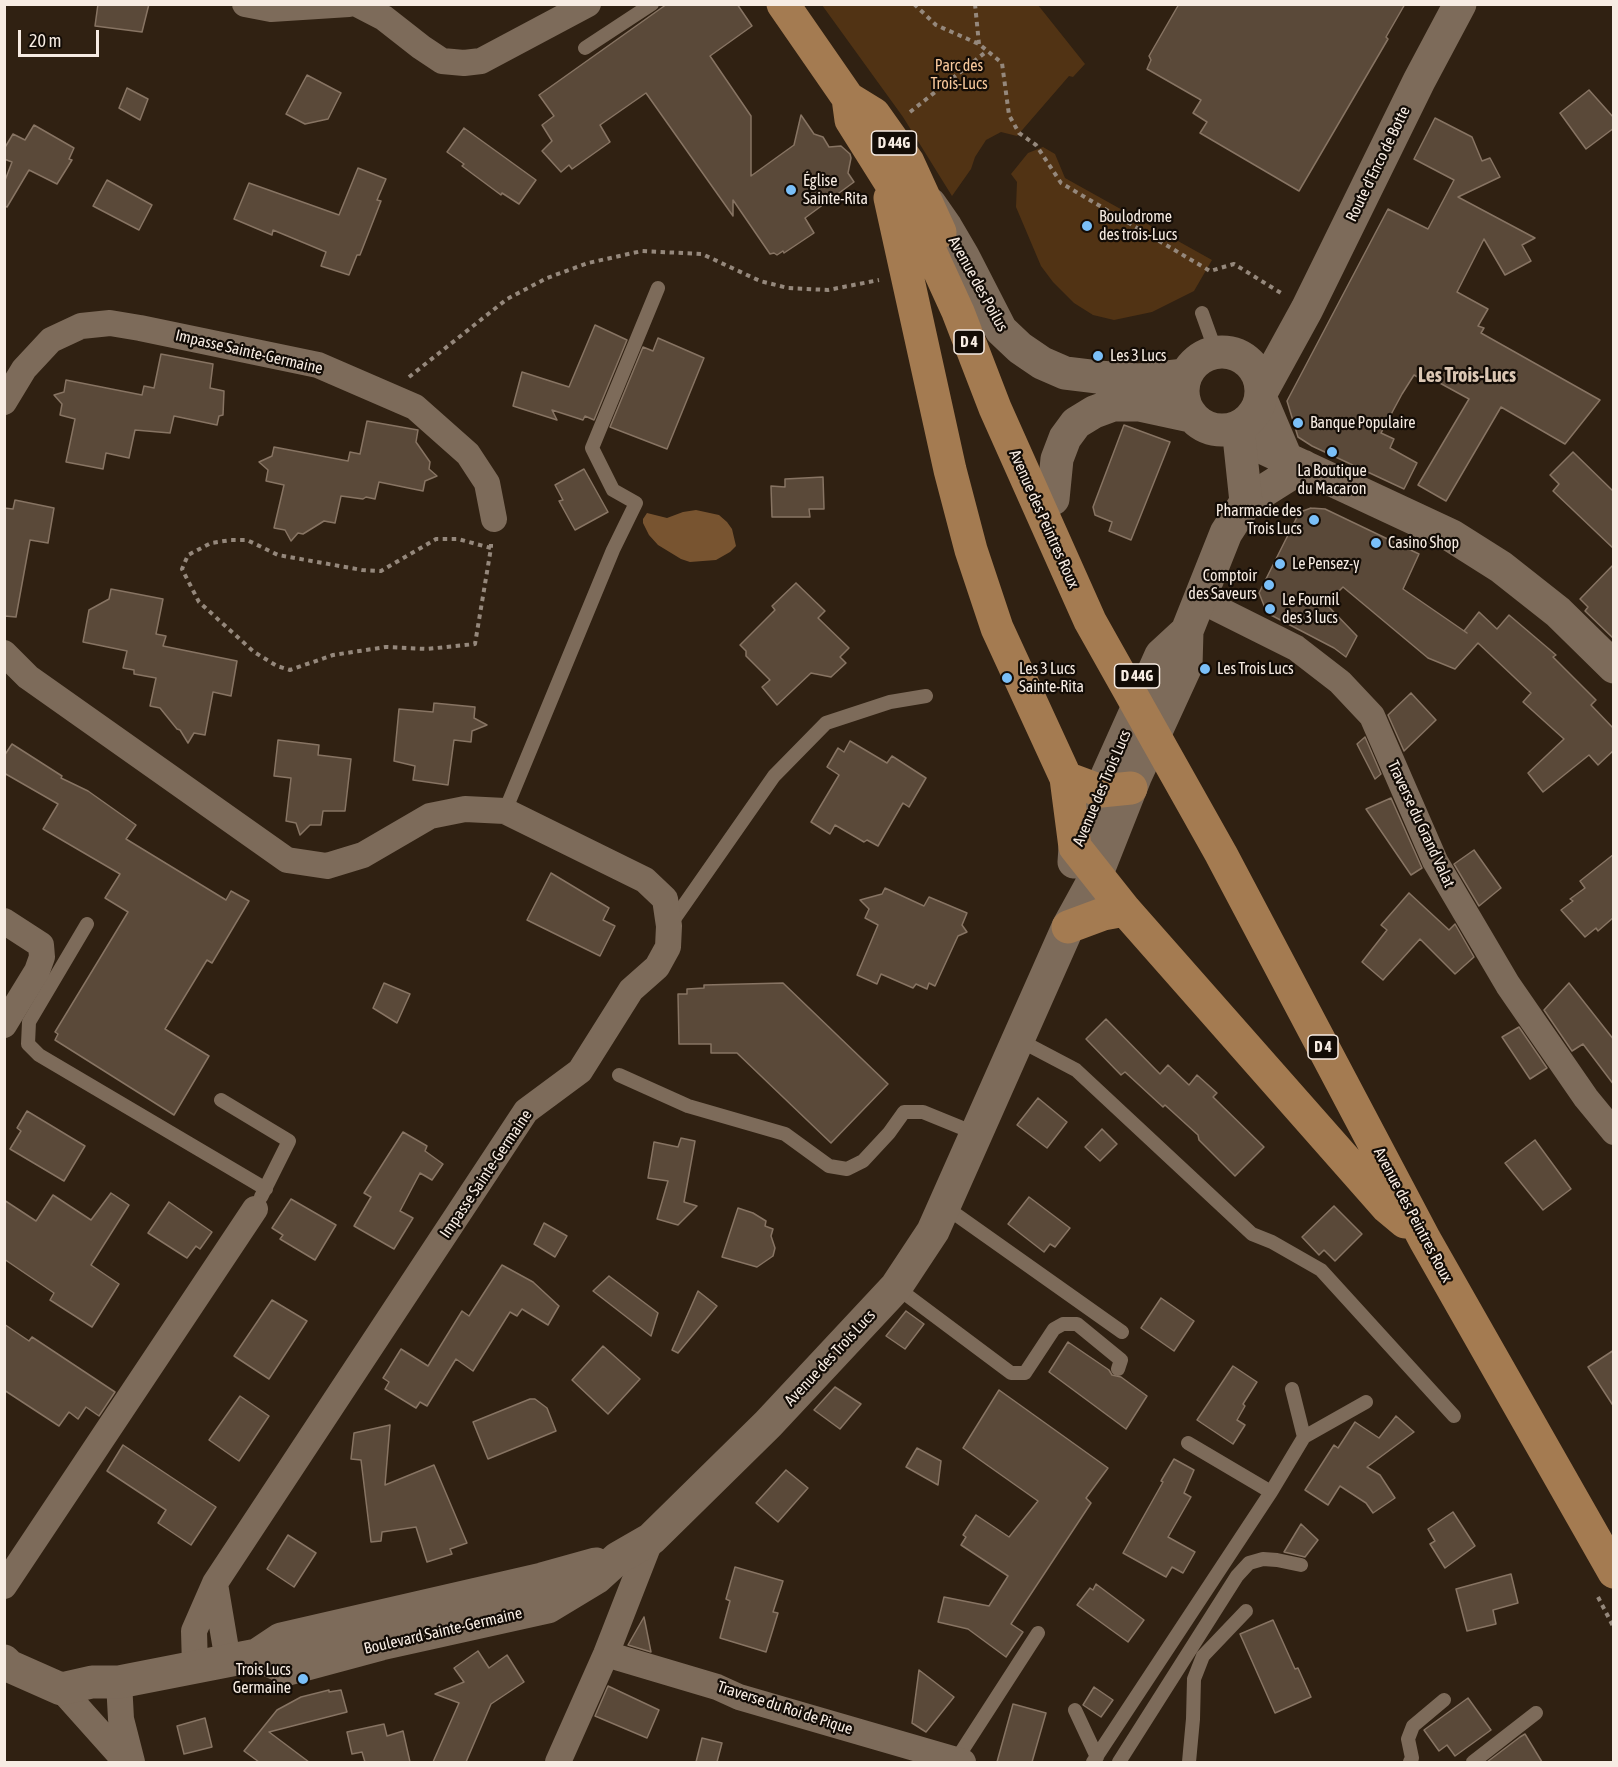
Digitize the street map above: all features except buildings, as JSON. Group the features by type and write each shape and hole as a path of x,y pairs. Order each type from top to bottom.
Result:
{"main road":[{"name":"Avenue des Poilus","path":"783,4 861,106 851,120 927,200 946,227 1000,330 1042,363 1065,373 1139,380 1185,375"},
{"name":"Route d'Enco de Botte","path":"1234,414 1298,326 1419,81 1460,4"},
{"path":"896,169 950,470 971,550 997,628 1066,778 1075,847 1125,910 1387,1207 1425,1240"},
{"name":"Avenue des Peintres Roux","path":"896,169 958,312 995,408 1090,621 1221,854 1604,1580"},
{"name":"Avenue des Peintres Roux","path":"927,200 1053,499 1221,854"},
{"path":"1298,326 1263,347 1198,360 1185,375 1182,396 1234,414 1257,445 1452,536 1501,567 1558,612 1614,667"},
{"path":"1226,533 1222,465 1234,414 1256,371 1229,354"},
{"path":"1053,499 1057,459 1065,438 1076,423 1094,412 1113,405 1140,405 1234,414"},
{"path":"1234,414 1246,502"},
{"path":"1200,600 1226,533 1246,502 1295,462"},
{"name":"Avenue des Trois Lucs","path":"1068,927 1075,847 1121,776 1170,668 1186,666 1187,631 1200,600"},
{"path":"1066,778 1121,776"},
{"name":"Avenue des Trois Lucs","path":"651,1539 768,1424 896,1287 933,1231 1068,927 1096,876 1121,776"},
{"path":"1068,927 1103,914 1125,910"},
{"name":"Boulevard Sainte-Germaine","path":"91,1684 243,1658 281,1639 542,1579 618,1558 651,1539"},
{"path":"4,1651 74,1671 91,1684"},
{"path":"4,1661 9,1666 91,1684"}],"street":[{"path":"245,4 271,9 348,4"},
{"path":"357,4 384,18 442,61 464,63 481,61 588,4"},
{"name":"Impasse Sainte-Germaine","path":"4,402 24,369 51,340 81,326 110,323 140,327 318,365 415,407 468,454 487,483 494,519"},
{"name":"Traverse du Grand Valat","path":"1200,600 1296,648 1340,682 1372,716 1441,871 1508,985 1586,1098 1614,1132"},
{"name":"Impasse Sainte-Germaine","path":"4,653 28,677 286,860 327,866 363,855 430,816 465,809 506,811 645,880 665,899 669,926 668,947 657,967 631,990 580,1071 526,1111 215,1583 194,1631 195,1667"},
{"path":"4,921 40,945 42,957 37,971 4,1025"},
{"path":"4,1587 260,1199"},
{"name":"Avenue des Trois Lucs","path":"558,1762 606,1654 651,1539"},
{"path":"215,1583 243,1658"},
{"name":"Traverse du Roi de Pique","path":"606,1654 717,1687 739,1697 960,1761"},
{"path":"91,1684 120,1755 131,1762"},
{"path":"91,1684 121,1719 131,1762"}],"lane":[{"path":"585,48 652,4"},
{"path":"506,811 613,550 636,503 613,490 592,448 658,288"},
{"path":"1202,313 1229,354"},
{"path":"669,926 774,776 825,723 890,702 926,696"},
{"path":"87,924 29,1022 28,1044 39,1055 260,1199 289,1141 221,1100"},
{"path":"1019,1040 1076,1070 1252,1234 1272,1242 1321,1270 1454,1416"},
{"path":"619,1075 688,1106 785,1134 829,1166 847,1169 863,1161 889,1133 904,1112 923,1112 977,1134"},
{"path":"944,1206 1122,1332"},
{"path":"896,1287 1011,1373 1025,1373 1054,1329 1063,1324 1077,1324 1095,1338 1121,1360 1118,1369"},
{"path":"1292,1389 1304,1437"},
{"path":"1095,1760 1271,1492 1304,1437 1366,1402"},
{"path":"1188,1443 1271,1492"},
{"path":"1119,1762 1237,1576 1249,1563 1263,1559 1301,1565"},
{"path":"1189,1762 1194,1679 1203,1656 1246,1611"},
{"path":"960,1761 1038,1633"},
{"path":"1410,1762 1412,1758 1408,1739 1413,1726 1444,1700"},
{"path":"1075,1710 1095,1760"},
{"path":"1473,1762 1536,1713"}],"path":[{"path":"914,4 936,25 979,44 1002,63 1009,115 1018,133 1036,144 1061,183 1210,271 1234,264 1277,291"},
{"path":"975,4 979,44"},
{"path":"861,106 903,117 987,51"},
{"path":"490,548 458,539 435,539 381,571 362,570 278,555 246,540 231,540 211,543 188,555 182,569 199,602 254,652 277,666 290,670 333,655 386,647 427,649 475,644 490,548 494,519"},
{"path":"1604,1580 1614,1628"}],"green space":[{"name":"Parc des Trois-Lucs","path":"822,5 1038,5 1085,64 1073,77 1069,76 1017,136 1001,132 986,140 975,157 971,169 952,196 903,117"},
{"name":"Boulodrome des trois-Lucs","path":"1043,147 1055,154 1065,178 1212,260 1194,291 1152,312 1114,320 1093,315 1074,303 1041,266 1016,207 1017,182 1011,174 1028,153"}],"shaded area":[{"path":"696,510 719,515 727,522 732,529 736,546 730,552 716,560 690,562 681,559 658,545 649,535 643,523 647,513 667,518"}],"place":[{"name":"Église Sainte-Rita","path":"791,190"},
{"name":"Boulodrome des trois-Lucs","path":"1087,226"},
{"name":"Les 3 Lucs","path":"1098,356"},
{"name":"Banque Populaire","path":"1298,423"},
{"name":"La Boutique du Macaron","path":"1332,452"},
{"name":"Pharmacie des Trois Lucs","path":"1314,520"},
{"name":"Casino Shop","path":"1376,543"},
{"name":"Le Pensez-y","path":"1280,564"},
{"name":"Comptoir des Saveurs","path":"1269,585"},
{"name":"Le Fournil des 3 lucs","path":"1270,609"},
{"name":"Les Trois Lucs","path":"1205,669"},
{"name":"Les 3 Lucs Sainte-Rita","path":"1007,678"},
{"name":"Trois Lucs Germaine","path":"303,1679"}],"district":[{"name":"Les Trois-Lucs","path":"1467,376"}]}
